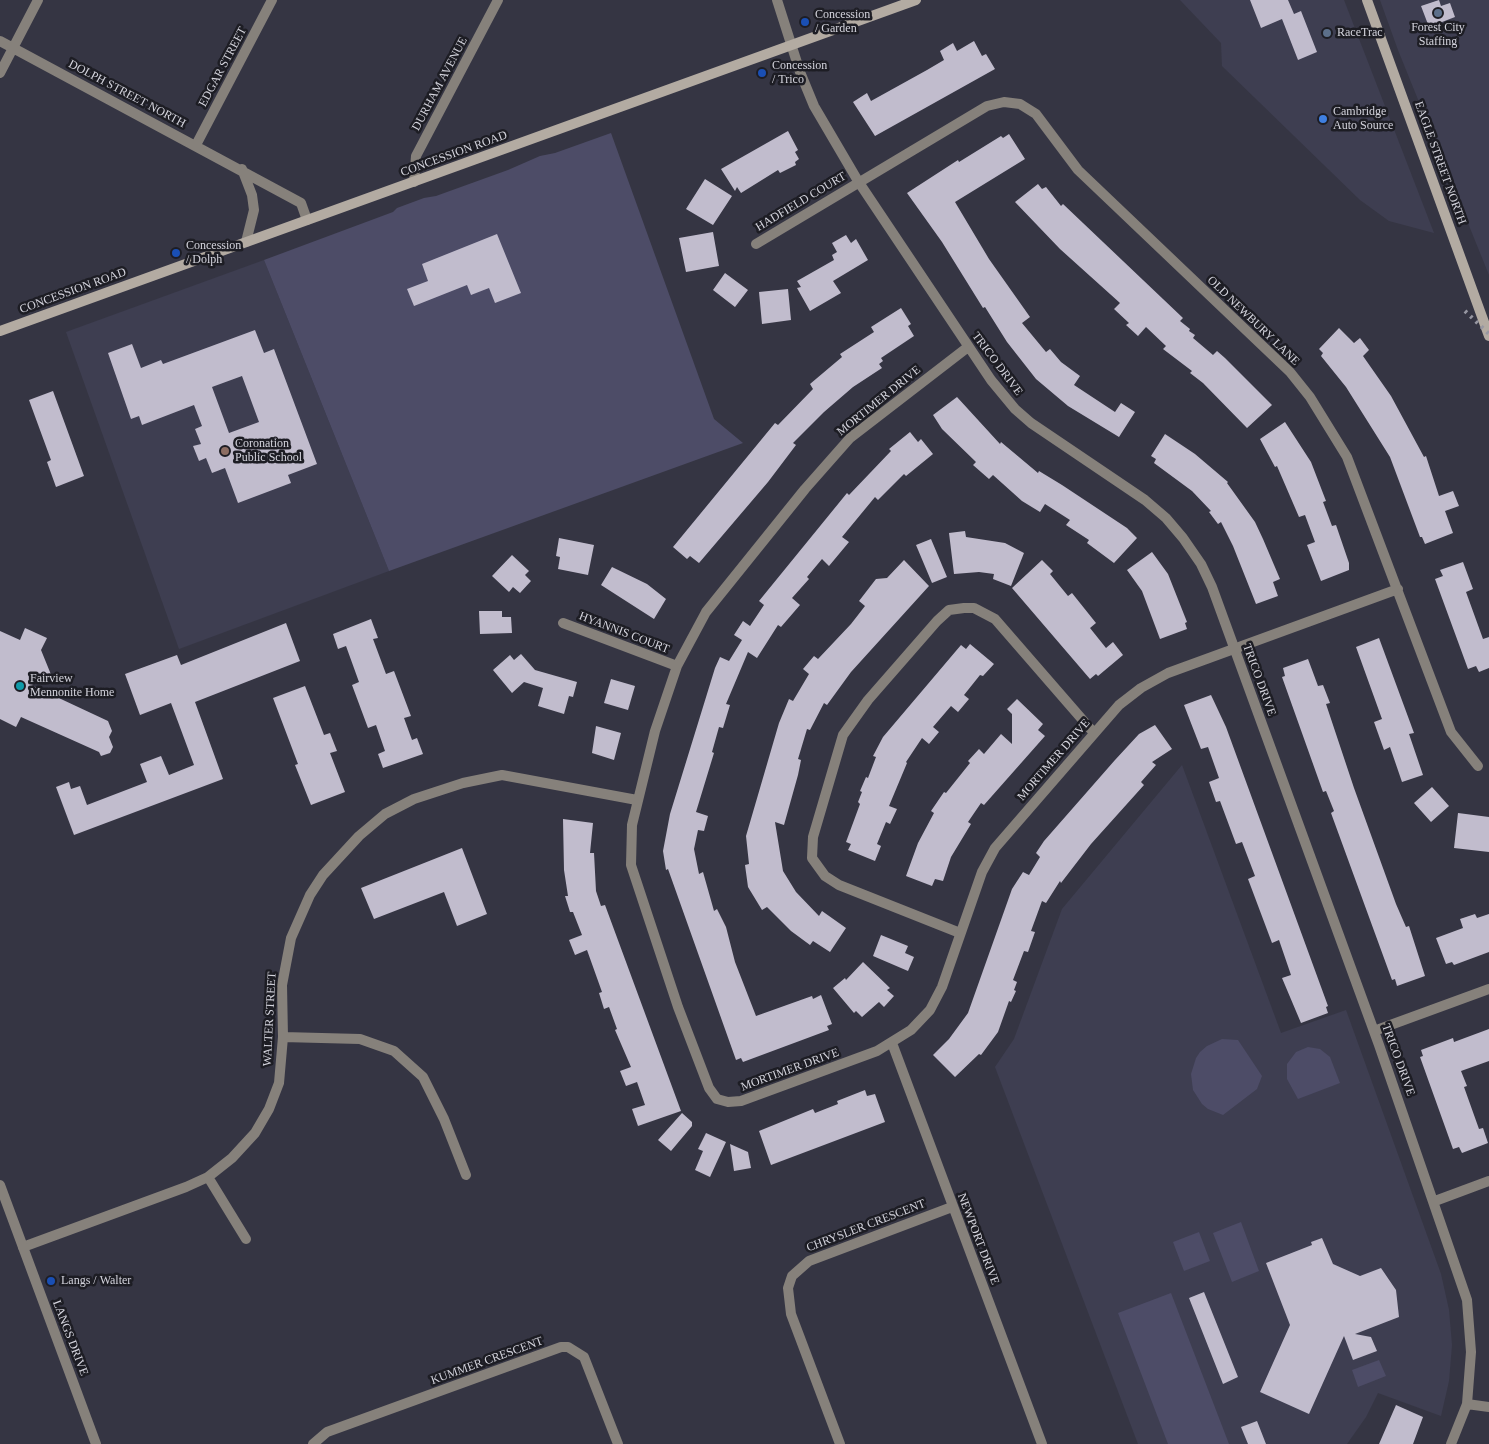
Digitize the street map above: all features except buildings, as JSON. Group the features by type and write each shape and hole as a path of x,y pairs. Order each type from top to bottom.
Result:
{"main road":[{"name":"CONCESSION ROAD","path":"0,331 916,0"},
{"name":"EAGLE STREET NORTH","path":"1367,0 1489,336"}],"street":[{"path":"0,73 38,0"},
{"name":"EDGAR STREET","path":"196,145 272,0"},
{"name":"DURHAM AVENUE","path":"414,182 416,156 498,0"},
{"name":"TRICO DRIVE","path":"776,0 814,106 858,181 991,380 1015,409 1031,423 1146,500 1172,525 1201,564 1219,605 1374,1032 1435,1201 1467,1300 1471,1352 1467,1404 1451,1444"},
{"name":"DOLPH STREET NORTH","path":"0,41 242,169 301,203 307,220"},
{"name":"OLD NEWBURY LANE","path":"858,181 987,106 1004,102 1020,104 1036,114 1078,170 1290,372 1310,397 1347,457 1451,732 1478,766"},
{"path":"242,169 252,195 254,210 246,242"},
{"name":"HADFIELD COURT","path":"756,244 858,181"},
{"name":"MORTIMER DRIVE","path":"968,347 850,438 805,489 706,612 677,666 655,731 637,800 630,843 631,865 678,1007 709,1088 717,1099 728,1102 740,1101 877,1051 892,1044 911,1030 930,1010 942,987 982,872 995,848 1119,705 1141,688 1168,673 1398,589"},
{"path":"960,933 839,885 825,876 812,858 813,837 843,735 868,700 937,621 949,610 964,608 974,608 995,619 1094,733"},
{"name":"HYANNIS COURT","path":"563,623 677,666"},
{"name":"WALTER STREET","path":"22,1247 186,1187 208,1177 232,1158 255,1133 269,1109 279,1083 283,1037 282,985 292,938 310,895 323,875 341,854 385,814 438,791 482,778 502,775 637,800"},
{"path":"1374,1032 1489,989"},
{"path":"283,1037 360,1039 394,1051 423,1077 444,1119 466,1176"},
{"name":"NEWPORT DRIVE","path":"892,1044 1042,1444"},
{"path":"208,1177 246,1239"},
{"path":"1435,1201 1489,1181"},
{"name":"LANGS DRIVE","path":"0,1185 96,1444"},
{"name":"CHRYSLER CRESCENT","path":"840,1444 791,1314 788,1288 792,1276 809,1261 952,1207"},
{"name":"KUMMER CRESCENT","path":"313,1444 327,1432 562,1347 568,1347 584,1357 618,1444"},
{"path":"1467,1404 1489,1407"}],"shaded area":[{"path":"1180,0 1344,0 1434,233 1389,221 1360,200 1222,66 1221,43"},
{"path":"1380,0 1489,0 1489,275 1398,50"},
{"path":"611,133 714,419 743,443 389,571 264,260 393,212 397,208 424,198 436,196 508,170 540,156 555,153"},
{"name":"Coronation Public School","path":"264,260 389,571 179,649 66,332"},
{"path":"1182,765 1281,1033 1346,1010 1441,1274 1449,1310 1452,1345 1449,1381 1441,1416 1378,1393 1366,1417 1347,1444 1138,1444 995,1067 1014,1039 1062,909"},
{"path":"1222,1039 1238,1040 1262,1076 1257,1089 1223,1115 1208,1109 1202,1104 1193,1090 1191,1074 1200,1052 1207,1046"},
{"path":"1308,1047 1320,1049 1330,1057 1340,1083 1298,1099 1287,1079 1287,1064 1296,1052"},
{"path":"1241,1222 1259,1271 1232,1282 1213,1233"},
{"path":"1199,1232 1210,1261 1184,1271 1173,1242"},
{"path":"1171,1293 1229,1444 1168,1444 1118,1313"},
{"path":"1379,1360 1386,1376 1358,1387 1352,1370"}],"railway":[{"path":"1465,311 1489,334"}],"place":[{"name":"Forest City Staffing","path":"1438,13"},
{"name":"Concession / Garden","path":"805,22"},
{"name":"RaceTrac","path":"1327,33"},
{"name":"Concession / Trico","path":"762,73"},
{"name":"Cambridge Auto Source","path":"1323,119"},
{"name":"Concession / Dolph","path":"176,253"},
{"name":"Coronation Public School","path":"225,451"},
{"name":"Fairview Mennonite Home","path":"20,686"},
{"name":"Langs / Walter","path":"51,1281"}]}
